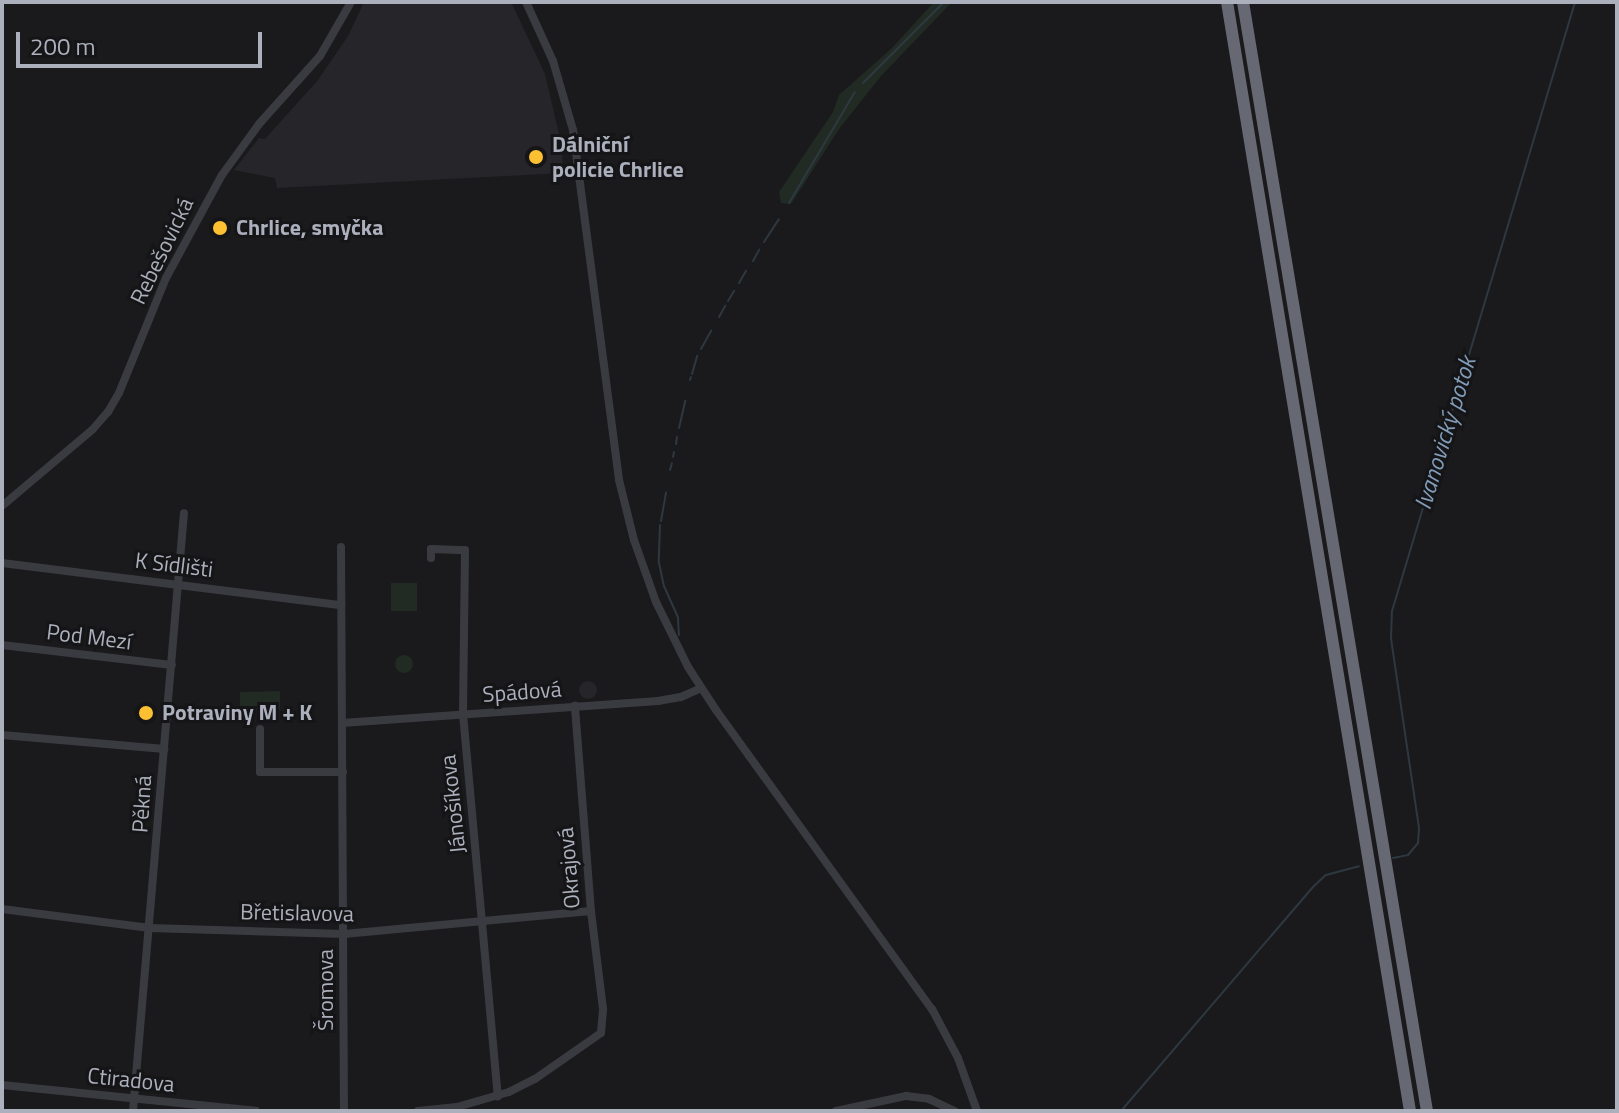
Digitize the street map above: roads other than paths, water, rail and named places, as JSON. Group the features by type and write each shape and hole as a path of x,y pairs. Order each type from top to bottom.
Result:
{"highway":[{"path":"1227,2 1410,1111"},
{"path":"1243,2 1427,1111"}],"street":[{"name":"Rebešovická","path":"2,506 93,429 108,412 119,393 166,278 222,175 259,124 320,56 351,2"},
{"path":"526,2 553,61 576,143 610,421 625,508 656,602 701,688 924,996 958,1058 977,1111"},
{"name":"Pěkná","path":"133,1111 184,513"},
{"name":"Šromova","path":"341,547 344,1111"},
{"name":"Jánošíkova","path":"431,558 431,549 465,550 463,714 498,1096"},
{"name":"K Sídlišti","path":"2,563 341,605"},
{"name":"Pod Mezí","path":"2,645 172,665"},
{"name":"Spádová","path":"342,723 676,699 701,688"},
{"name":"Okrajová","path":"498,1096 535,1079 578,1051 597,1037 603,1027 575,706"},
{"path":"260,729 260,772 343,772"},
{"path":"2,735 164,749"},
{"name":"Břetislavova","path":"2,909 150,928 344,934 591,911"},
{"name":"Ctiradova","path":"2,1085 256,1111"},
{"path":"418,1111 457,1107 498,1096"},
{"path":"836,1111 886,1098 919,1097 955,1111"}],"waterway":[{"path":"863,83 944,2"},
{"name":"Ivanovický potok","path":"1393,858 1408,855 1418,843 1419,828 1391,638 1392,611 1575,2"},
{"path":"789,203 855,92"},
{"path":"764,242 779,219"},
{"path":"753,261 759,250"},
{"path":"739,283 746,271"},
{"path":"728,301 734,291"},
{"path":"719,317 725,306"},
{"path":"701,349 711,331"},
{"path":"692,374 697,356"},
{"path":"679,428 685,401"},
{"path":"676,444 677,437"},
{"path":"673,457 674,452"},
{"path":"670,470 672,463"},
{"path":"661,521 666,492"},
{"path":"660,525 659,563 664,586 678,618 679,635"},
{"name":"Ivanovický potok","path":"1121,1111 1314,886 1326,875 1359,866"}],"place":[{"name":"Dálniční policie Chrlice","path":"536,157"},
{"name":"Chrlice, smyčka","path":"220,228"},
{"name":"Potraviny M + K","path":"146,713"}]}
